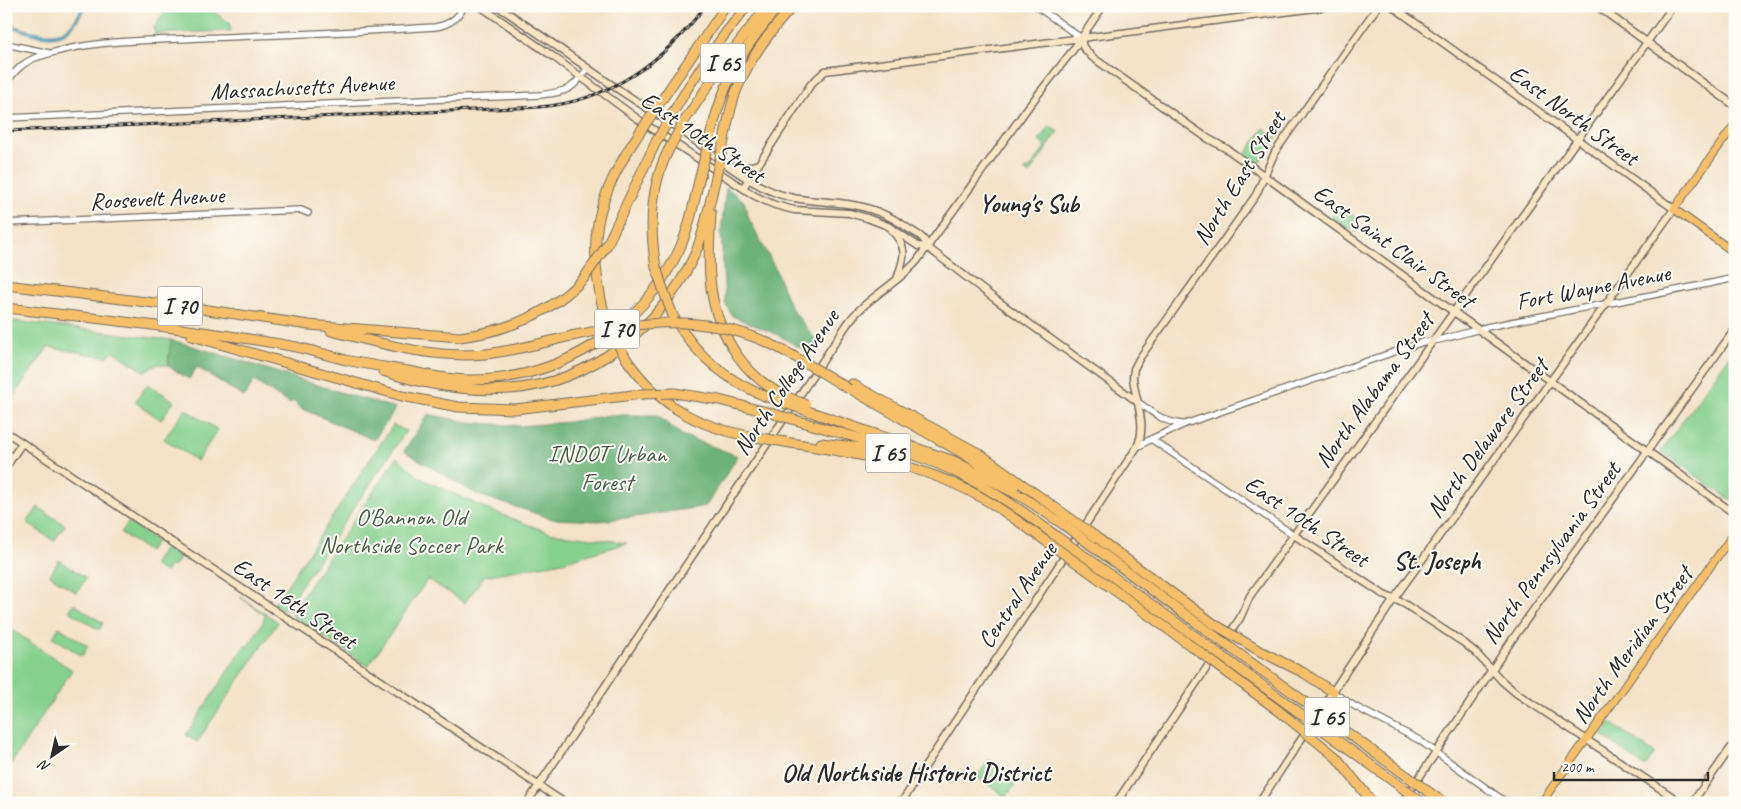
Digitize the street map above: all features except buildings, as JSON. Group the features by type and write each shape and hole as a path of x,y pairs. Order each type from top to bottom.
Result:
{"highway":[{"name":"I 65","path":"726,6 614,173 599,216 595,256 597,280 605,317 616,342 627,360 652,391 678,410 717,429 785,442 826,443 863,448 936,467 986,488 1007,500 1423,803"},
{"name":"I 70","path":"6,285 188,307 298,324 441,337 460,338 480,335 505,327 544,310 567,294 584,278 607,245 656,142 672,114 698,72 747,6"},
{"name":"I 65","path":"767,6 724,62 683,123 668,151 656,182 651,233 656,267 673,316 688,340 717,370 738,384 954,461 1037,506 1064,525 1093,541 1444,803"},
{"name":"I 70","path":"6,308 136,322 292,346 448,383 508,376 546,367 583,352 624,323 654,290 670,267 679,251 692,211 722,94 734,68 754,37 779,6"},
{"path":"448,383 488,390 533,385 554,380 589,365 625,344 660,309 686,270 701,237 733,101 741,80 765,41 793,6"},
{"path":"715,180 711,215 710,274 711,292 717,318 726,338 742,361 779,398"},
{"path":"136,322 402,396 434,403 480,409 515,409 642,394 674,393 703,397 762,411 898,450 938,464 986,488"},
{"path":"298,324 431,352 466,354 503,351 614,327 665,322 710,326 736,332 766,342 980,454 1071,519 1093,541"},
{"path":"851,386 972,459 1037,506"},
{"path":"785,442 865,455 928,473 977,494 1080,565 1292,720 1336,757 1373,803"},
{"path":"1211,628 1304,674 1333,692"}],"main road":[{"name":"East 10th Street","path":"480,6 649,126 767,202 806,211 855,214 888,226 918,246 927,247"},
{"name":"East 10th Street","path":"497,6 675,126 749,179 769,190 813,202 845,204 874,210 900,222 923,238 927,247 974,284 1138,402"},
{"name":"North College Avenue","path":"527,803 845,326 866,302 896,281 912,266 1103,6"},
{"path":"743,188 811,84 825,71 1331,6"},
{"name":"North East Street","path":"1138,402 1133,378 1134,369 1139,359 1256,195 1274,152 1378,6"},
{"name":"East North Street","path":"1392,6 1735,253"},
{"path":"1597,6 1735,106"},
{"name":"North Alabama Street","path":"1116,803 1240,618 1250,596 1673,6"},
{"name":"East Saint Clair Street","path":"1081,38 1083,47 1092,57 1192,128 1227,149 1735,514"},
{"name":"North Delaware Street","path":"1259,803 1394,599 1735,124"},
{"path":"730,166 744,168 758,164"},
{"path":"888,226 900,240 904,250 904,257 896,281"},
{"name":"North Pennsylvania Street","path":"1402,803 1491,669 1735,329"},
{"name":"Central Avenue","path":"901,803 1137,447 1142,428 1138,402"},
{"name":"East 16th Street","path":"6,432 565,803"},
{"path":"6,467 22,443"},
{"name":"North Meridian Street","path":"1541,803 1735,532"},
{"name":"East 10th Street","path":"1294,535 1384,595 1404,603 1468,646 1511,689 1682,803"},
{"path":"1692,803 1735,742"}],"street":[{"path":"6,83 28,61 51,53 123,40 198,39 435,27 446,25 453,21 465,6"},
{"name":"East Saint Clair Street","path":"1036,6 1081,38"},
{"path":"6,44 51,53"},
{"name":"Massachusetts Avenue","path":"7,117 540,95 567,90 574,86 588,68"},
{"name":"Roosevelt Avenue","path":"6,223 301,210 308,213"},
{"name":"Fort Wayne Avenue","path":"1137,447 1185,424 1422,342 1430,343 1477,329 1664,294 1735,278"},
{"name":"East 10th Street","path":"1138,402 1169,422 1185,424"},
{"name":"Fort Wayne Avenue","path":"1137,447 1148,436 1170,428 1176,428"},
{"name":"East 10th Street","path":"1151,439 1294,535"},
{"path":"1333,692 1356,708 1419,740 1507,803"}],"green space":[{"path":"169,6 205,6 230,23 231,31 155,34 154,28"},
{"path":"1049,126 1058,132 1029,174 1024,170 1029,170 1046,146 1039,141"},
{"path":"1264,128 1277,138 1257,166 1244,156"},
{"path":"726,187 744,201 749,219 775,268 790,306 818,343 811,354 778,335 732,316 725,303 721,232"},
{"path":"1340,204 1358,220 1350,231 1331,217"},
{"path":"6,320 171,340 168,366 159,364 144,371 113,351 107,357 48,347 10,401 6,398"},
{"path":"171,340 396,408 374,440 300,408 293,401 290,404 254,381 244,397 197,367 189,379 168,366"},
{"path":"1735,348 1735,503 1661,451"},
{"path":"148,384 174,401 161,420 135,402"},
{"path":"185,409 218,430 197,461 164,439"},
{"name":"INDOT Urban Forest","path":"428,414 467,422 520,426 568,422 610,415 657,415 682,435 738,456 706,506 599,521 553,519 478,495 404,451"},
{"path":"393,425 406,431 284,611 274,605"},
{"name":"O'Bannon Old Northside Soccer Park","path":"397,457 420,478 489,510 548,532 627,543 563,562 484,576 465,603 428,579 368,666 290,614"},
{"path":"38,507 65,525 54,541 27,523"},
{"path":"128,522 155,540 156,542 149,552 121,533"},
{"path":"164,548 180,557 173,567 170,565 165,572 153,565"},
{"path":"59,560 86,578 77,593 50,575"},
{"path":"240,597 278,622 197,742 186,735 244,646 248,646 264,621 265,615"},
{"path":"74,604 103,623 99,630 69,611"},
{"path":"6,626 72,670 6,772"},
{"path":"59,627 88,646 82,656 53,637"},
{"path":"1610,722 1655,754 1645,767 1602,735"},
{"path":"989,759 1019,779 1006,797 977,777"}],"water":[{"path":"83,6 86,6 70,30 53,37 45,37 6,26 6,23 45,33 61,31 72,24"}],"railway":[{"path":"6,131 539,107 564,103 588,97 633,75 672,44 705,6"}],"district":[{"name":"Young's Sub","path":"1029,203"},
{"name":"St. Joseph","path":"1437,560"},
{"name":"Old Northside Historic District","path":"916,772"}]}
